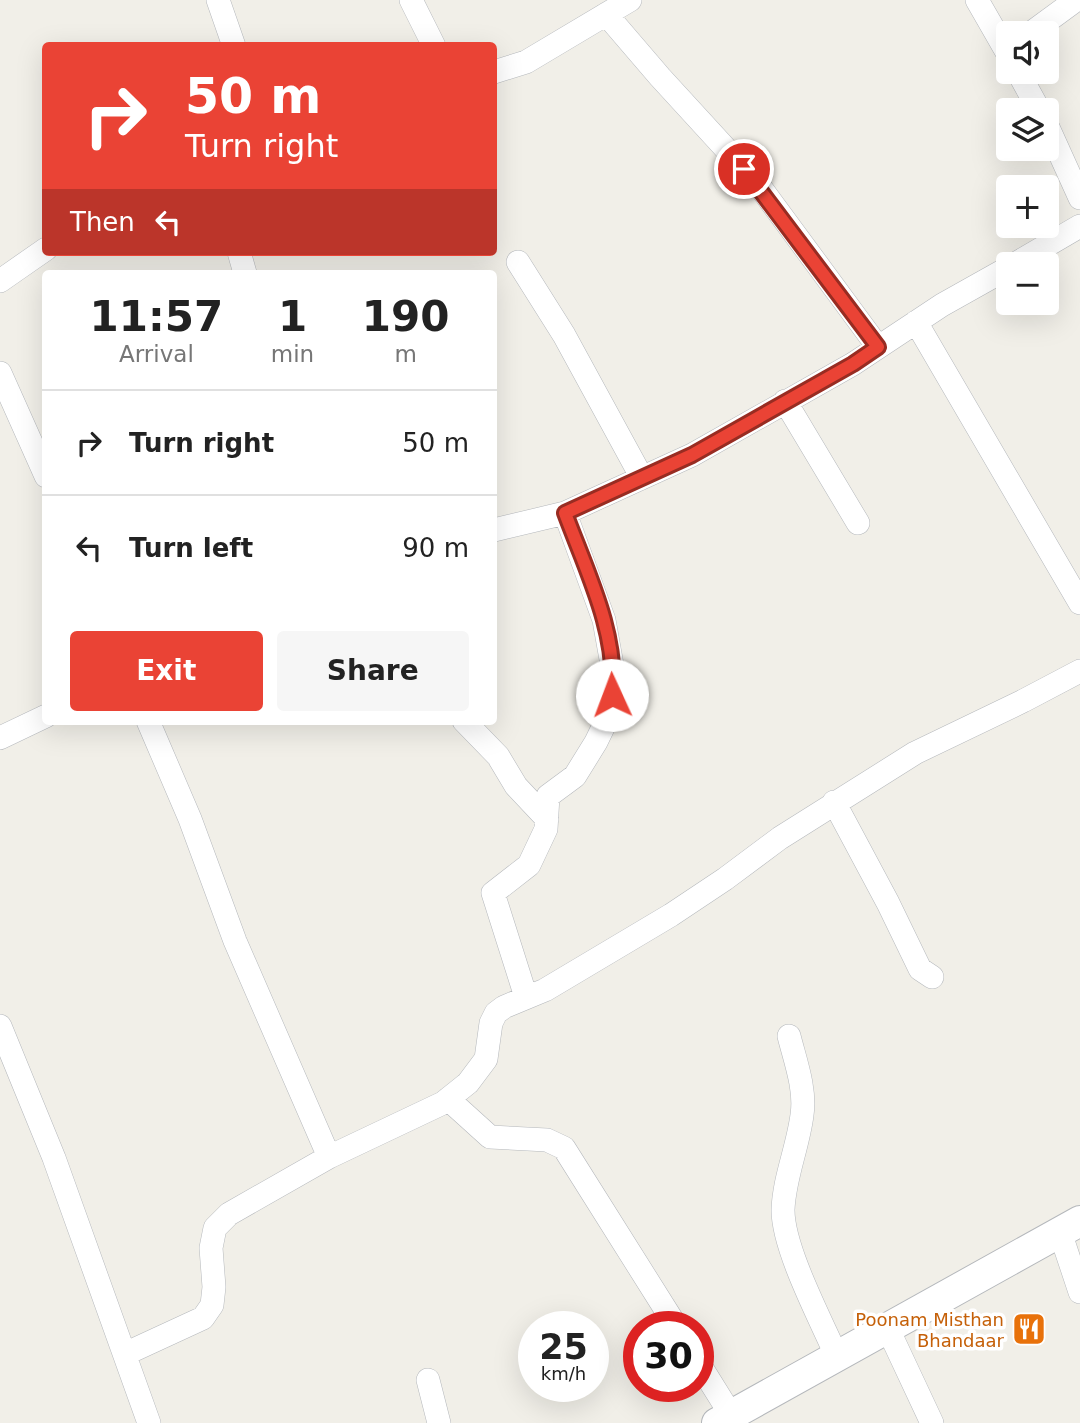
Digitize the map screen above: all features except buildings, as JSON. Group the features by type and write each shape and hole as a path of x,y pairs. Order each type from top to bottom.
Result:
{"street":[{"path":"218,0 233,42"},
{"path":"411,0 432,42"},
{"path":"497,71 526,62 630,0"},
{"path":"977,0 996,31"},
{"path":"1047,21 1076,0"},
{"path":"606,14 758,184 878,347"},
{"path":"1059,152 1080,198"},
{"path":"1036,252 1080,226"},
{"path":"0,281 42,252"},
{"path":"518,262 564,335 642,478"},
{"path":"497,529 565,513 692,455 853,364 942,305 996,275"},
{"path":"916,322 1080,603"},
{"path":"0,373 42,467"},
{"path":"785,401 858,523"},
{"path":"526,997 493,893 529,865 546,829 548,796 575,776 610,713 614,676 604,620 565,513"},
{"path":"125,1354 203,1318 212,1305 214,1287 211,1248 215,1228 229,1214 329,1157 448,1099 468,1083 486,1059 491,1023 496,1013 504,1007 545,990 671,915 834,802 915,752 1080,671"},
{"path":"0,738 42,718"},
{"path":"150,725 190,819 235,941 329,1157"},
{"path":"468,725 498,756 516,786 547,818"},
{"path":"834,802 920,969 932,977"},
{"path":"0,1026 54,1158 149,1423"},
{"path":"789,1036 802,1091 803,1112 787,1184 783,1210 785,1228 790,1248 837,1357"},
{"path":"448,1099 490,1137 547,1140 564,1148 667,1311"},
{"path":"714,1397 724,1419 1070,1227 1080,1292"},
{"path":"888,1329 932,1423"},
{"path":"428,1380 439,1423"}],"place":[{"name":"Poonam Misthan Bhandaar","path":"1029,1329"}],"route":[{"path":"612,695 614,676 604,620 565,513 692,455 853,364 878,347 758,184 744,169"}]}
